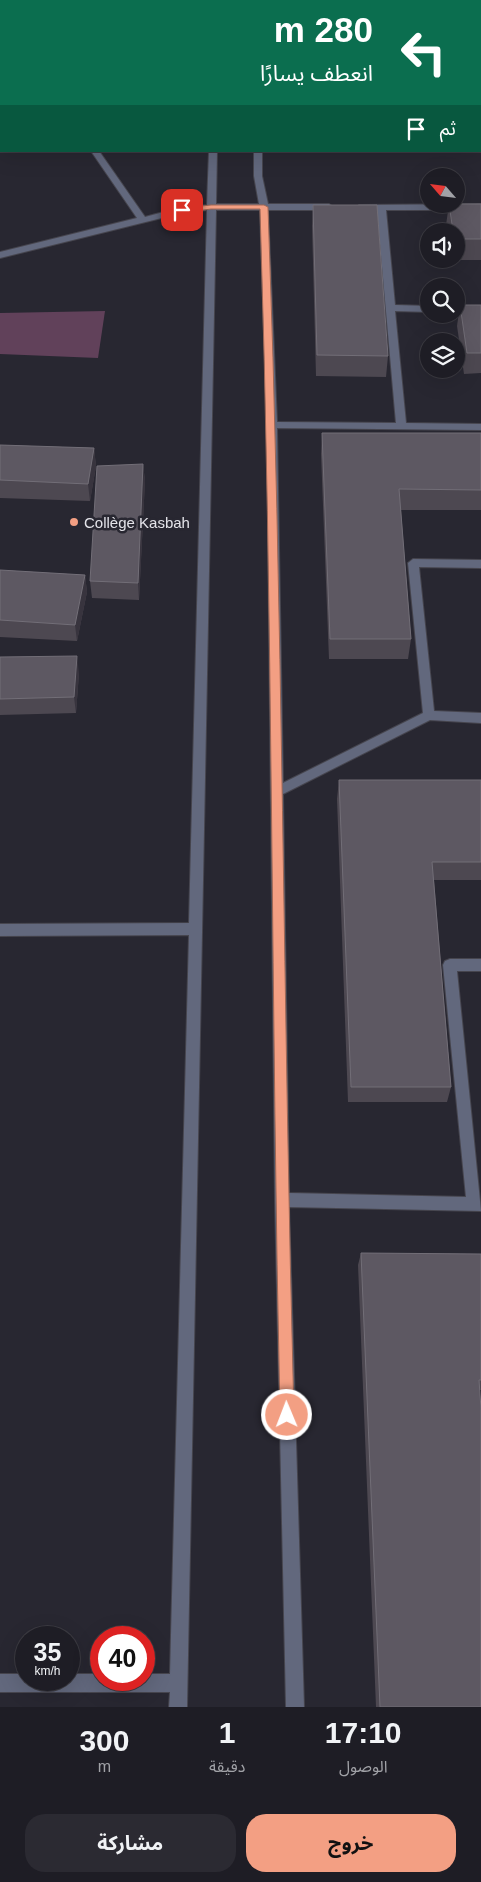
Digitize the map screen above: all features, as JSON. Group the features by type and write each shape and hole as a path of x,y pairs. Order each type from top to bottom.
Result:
{"street":[{"path":"95,152 142,219"},
{"path":"178,1707 213,152"},
{"path":"258,152 258,176 264,207 272,425 282,1200 294,1707"},
{"path":"0,255 142,219 211,207 342,207"},
{"path":"352,207 481,207"},
{"path":"381,207 401,426"},
{"path":"390,308 420,309"},
{"path":"465,309 481,310"},
{"path":"272,425 481,427"},
{"path":"429,715 413,563 481,564"},
{"path":"277,792 429,715 481,718"},
{"path":"0,930 195,929"},
{"path":"282,1200 478,1204 450,965 481,964"},
{"path":"0,1683 178,1683"}],"shaded area":[{"path":"105,311 98,358 0,354 0,313"}],"building":[{"path":"465,204 481,204 481,239 465,239 465,223 452,223 450,213 465,213"},
{"path":"313,205 377,205 388,356 317,355"},
{"path":"465,305 481,305 481,353 467,353 463,323 465,323"},
{"path":"322,433 481,433 481,490 399,489 411,639 330,639"},
{"path":"0,445 94,448 88,484 0,480"},
{"path":"143,464 138,583 90,581 97,466"},
{"path":"0,570 85,575 75,625 0,620"},
{"path":"77,656 74,697 0,699 0,657"},
{"path":"339,780 481,780 481,862 432,862 451,1087 351,1087"},
{"path":"361,1253 481,1254 481,1380 479,1380 481,1409 481,1707 380,1707"}],"place":[{"name":"Collège Kasbah","path":"74,522"}],"route":[{"path":"182,210 211,207 264,207 272,425 282,1200 287,1415"}]}
